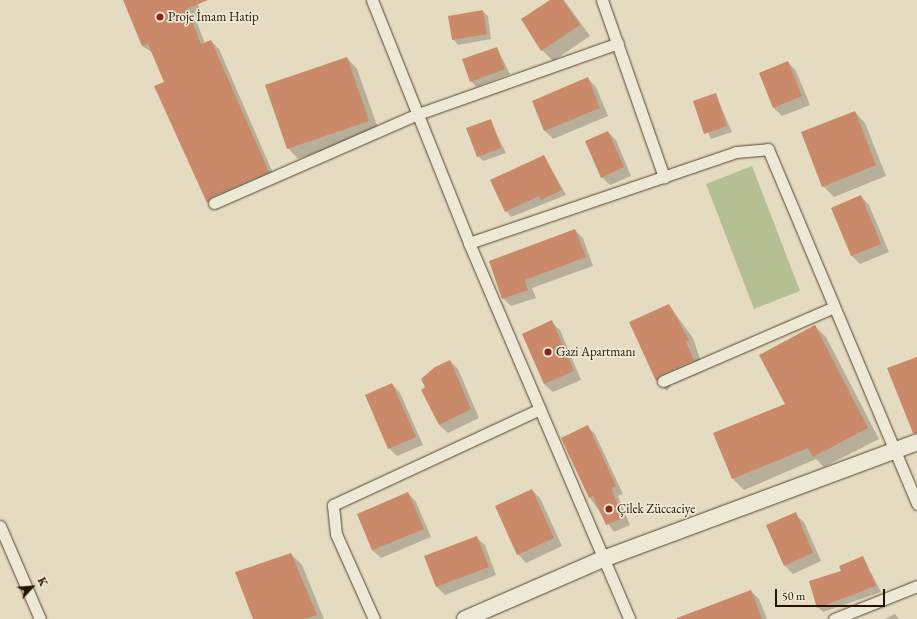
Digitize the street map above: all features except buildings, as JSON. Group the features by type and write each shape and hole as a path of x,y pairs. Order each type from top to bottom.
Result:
{"main road":[{"path":"465,619 603,559 917,442"}],"street":[{"path":"372,0 469,243 629,619"},
{"path":"602,0 664,177"},
{"path":"214,203 418,114 618,43"},
{"path":"469,243 736,152 768,149 917,504"},
{"path":"663,381 834,307"},
{"path":"374,619 336,534 333,505 540,409"},
{"path":"0,526 40,619"},
{"path":"834,619 917,586"}],"green space":[{"path":"752,166 800,291 754,309 706,184"}],"place":[{"name":"Proje İmam Hatip","path":"160,17"},
{"name":"Gazi Apartmanı","path":"548,352"},
{"name":"Çilek Züccaciye","path":"609,509"}]}
